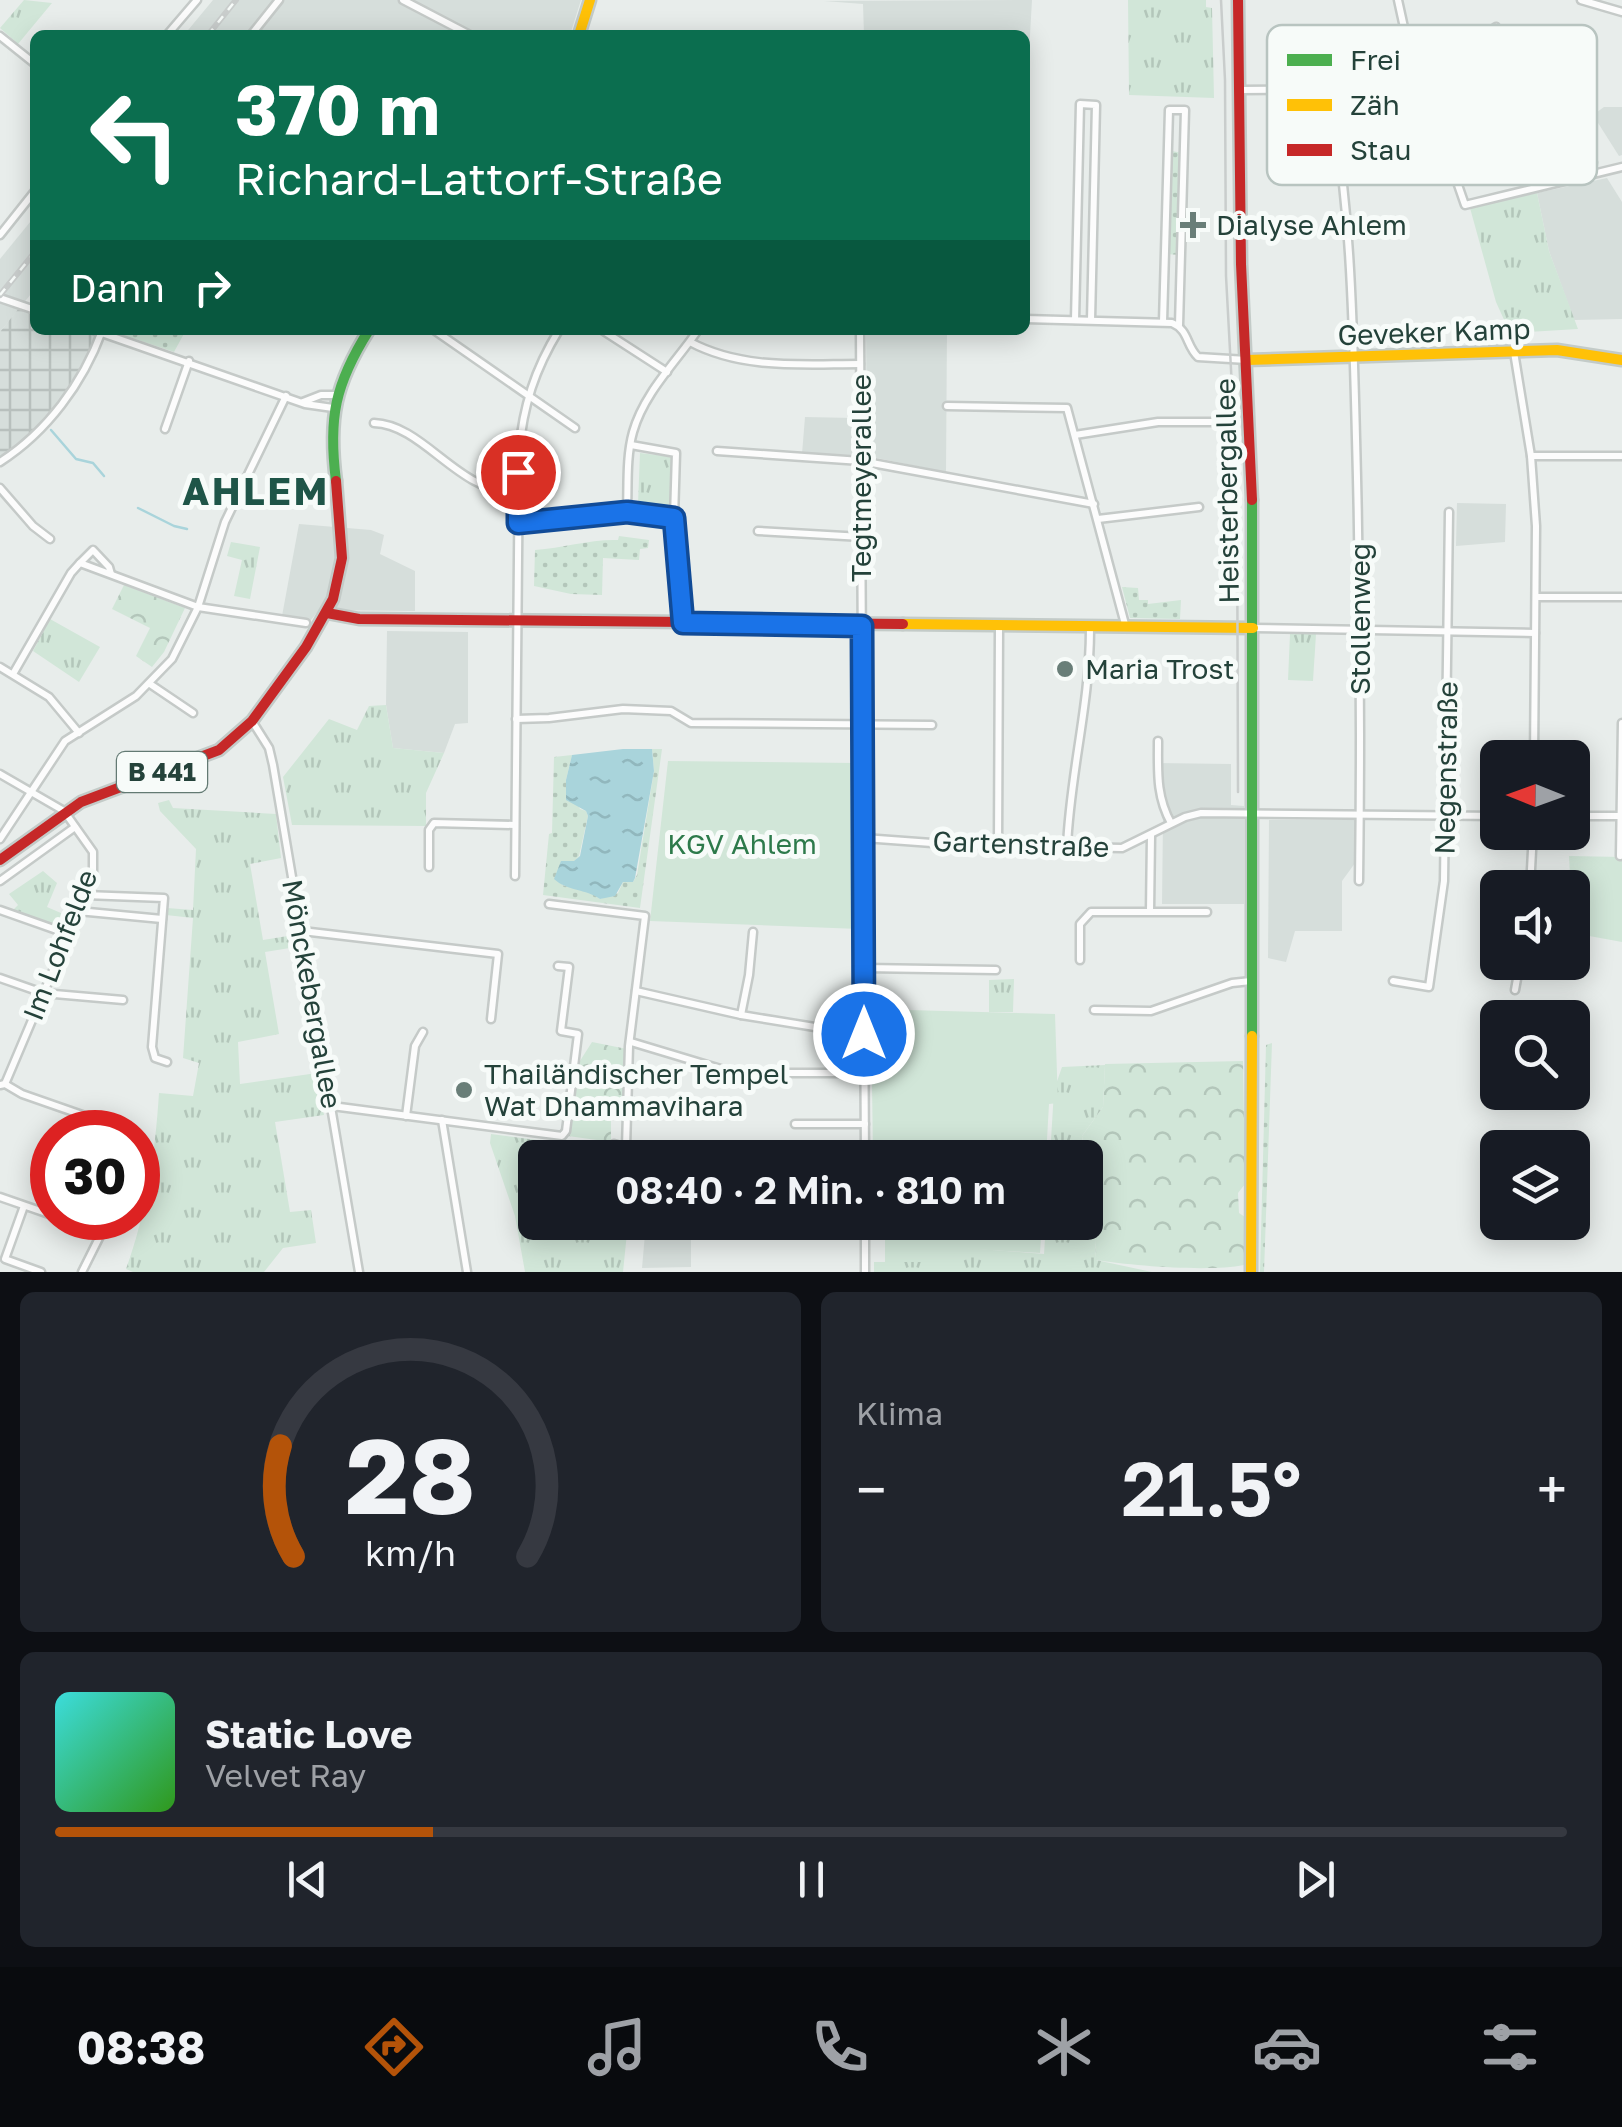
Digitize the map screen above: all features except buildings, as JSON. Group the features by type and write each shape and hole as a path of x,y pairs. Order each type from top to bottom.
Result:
{"main road":[{"path":"581,30 590,0"},
{"name":"Heisterbergallee","path":"1238,0 1241,264 1253,628 1251,1272"},
{"name":"B 441","path":"0,860 64,811 110,790 208,756 252,721 327,613 339,578 343,545 332,453 333,408 347,366 367,335"},
{"name":"Geveker Kamp","path":"1247,360 1575,350 1622,360"},
{"path":"327,613 346,618 516,621 1253,628"}],"street":[{"path":"171,30 197,0"},
{"path":"255,30 280,0"},
{"path":"403,0 460,30"},
{"path":"1398,0 1405,25"},
{"path":"1581,0 1622,12"},
{"path":"0,36 30,60"},
{"path":"1240,90 1267,90"},
{"path":"1074,320 1080,104 1096,105 1091,320"},
{"path":"1163,322 1169,110 1185,110 1179,326 1198,357 1247,360"},
{"path":"1079,147 1096,148"},
{"path":"1168,149 1184,149"},
{"path":"1619,168 1622,180"},
{"name":"Stollenweg","path":"1342,185 1348,225 1354,358 1360,630 1359,880"},
{"path":"1458,185 1465,205 1548,185"},
{"path":"0,235 30,197"},
{"path":"1076,258 1092,259"},
{"path":"1165,260 1181,260"},
{"path":"0,298 30,308"},
{"path":"1030,319 1163,322 1179,326"},
{"path":"0,462 34,435 70,394 97,335"},
{"path":"111,335 301,402 333,408"},
{"path":"441,335 575,428"},
{"path":"515,876 522,423 528,396 557,335"},
{"path":"610,335 667,372"},
{"path":"627,512 631,445 646,402 695,335"},
{"name":"Tegtmeyerallee","path":"860,335 865,1140"},
{"path":"690,342 712,354 766,364 860,364"},
{"path":"1514,352 1536,526 1534,740"},
{"path":"165,429 189,361"},
{"path":"301,402 336,395"},
{"path":"0,839 60,747 150,684 172,658 198,607 220,535 286,396"},
{"path":"947,406 1067,408 1126,629"},
{"path":"1074,436 1158,422 1212,422"},
{"path":"374,424 394,424 472,480 506,493 518,493"},
{"path":"631,445 676,453 674,518 683,623"},
{"path":"717,452 861,461 1094,504"},
{"path":"1530,456 1622,456"},
{"path":"0,488 33,526 50,539"},
{"path":"1098,520 1200,506"},
{"path":"518,523 627,512 674,518"},
{"name":"Negenstraße","path":"1393,980 1428,986 1444,881 1448,512"},
{"path":"758,531 862,537"},
{"path":"13,674 71,572 93,550 110,567 111,574"},
{"path":"80,563 198,607 306,623"},
{"path":"1536,597 1622,597"},
{"path":"998,846 999,628"},
{"path":"1253,628 1535,633"},
{"path":"1067,847 1068,805 1085,718 1090,629"},
{"path":"0,667 48,697 78,733"},
{"path":"150,684 192,713"},
{"path":"516,718 639,710 671,711 691,723 932,724"},
{"name":"Mönckebergallee","path":"252,721 269,748 358,1272"},
{"path":"1620,856 1622,722"},
{"path":"1158,741 1158,790 1171,823"},
{"path":"0,774 64,811"},
{"name":"Im Lohfelde","path":"3,1084 93,874 93,852 64,811"},
{"name":"Gartenstraße","path":"864,838 1122,848 1171,823 1202,813 1480,816"},
{"path":"1590,816 1621,816"},
{"path":"429,867 430,830 434,823 515,824"},
{"path":"0,881 76,827"},
{"path":"1150,912 1151,836"},
{"path":"85,895 164,898 152,1047 155,1058 167,1062"},
{"path":"548,904 645,916 631,1042 626,1140"},
{"path":"0,910 68,934"},
{"path":"78,911 162,919"},
{"path":"1080,960 1080,924 1091,912 1206,912"},
{"path":"302,931 498,954 491,1019"},
{"path":"741,1016 753,932"},
{"path":"332,1106 562,1136 566,1132 578,1034 561,1031 569,968 558,966"},
{"path":"864,968 996,970"},
{"path":"0,978 42,993 122,1000"},
{"path":"1515,990 1517,980"},
{"path":"1094,1010 1152,1011 1232,983 1251,981"},
{"path":"636,991 741,1016 864,1034"},
{"path":"406,1116 415,1046 424,1032"},
{"path":"631,1042 754,1079 782,1072 864,1073"},
{"path":"3,1084 62,1110"},
{"path":"442,1120 467,1272"},
{"path":"795,1124 865,1124"},
{"path":"0,1197 30,1208"},
{"path":"24,1206 2,1259 42,1272"},
{"path":"82,1272 98,1240"},
{"path":"865,1240 865,1268"}],"shaded area":[{"path":"213,0 581,0 572,30 465,30 443,17 462,30 188,30"},
{"path":"1032,0 1030,35 1030,30 864,30 863,4 824,1"},
{"path":"1604,107 1622,107 1622,155 1619,156 1597,121 1597,112"},
{"path":"1607,178 1622,202 1622,319 1574,320 1549,251 1537,193 1597,185 1597,180"},
{"path":"30,222 30,295 0,332 0,259"},
{"path":"19,308 30,312 30,335 100,336 53,415 0,462 0,332"},
{"path":"866,335 947,335 946,472 867,456"},
{"path":"805,417 854,418 854,455 802,454"},
{"path":"1457,503 1506,504 1505,542 1456,546"},
{"path":"299,524 371,530 384,535 380,554 415,571 415,611 319,610 311,620 282,616"},
{"path":"387,631 468,632 468,723 455,724 444,753 393,748 386,705"},
{"path":"1156,763 1231,764 1231,805 1244,806 1244,904 1162,904 1163,820 1155,792"},
{"path":"1269,820 1357,820 1358,859 1342,881 1342,931 1295,931 1286,962 1268,958"},
{"path":"644,1240 691,1240 691,1267 642,1268"}],"green space":[{"path":"24,0 52,3 18,44 0,28"},
{"path":"1128,0 1206,0 1206,7 1212,8 1214,98 1129,95"},
{"path":"1172,151 1182,153 1179,255 1167,254"},
{"path":"1537,193 1549,251 1578,329 1510,333 1496,302 1470,208"},
{"path":"123,335 183,335 174,352"},
{"path":"640,453 673,457 671,507 638,504"},
{"path":"619,536 649,540 648,548 640,549 639,560 603,558 602,595 571,594 534,586 535,550 618,540"},
{"path":"231,542 260,547 250,599 234,596 242,560 227,556"},
{"path":"124,585 185,608 164,652 152,667 136,656 150,628 112,609"},
{"path":"1122,587 1138,588 1139,600 1148,600 1148,604 1181,600 1180,619 1130,618"},
{"path":"50,619 100,647 79,682 33,651"},
{"path":"1290,634 1316,634 1313,681 1288,680"},
{"path":"386,705 393,748 444,753 426,793 426,826 292,825 283,777 329,719 357,730 369,706"},
{"path":"652,749 662,749 640,908 543,895 552,833 554,757 572,755 566,780 580,809 588,816 579,856 575,861 561,861 562,885 600,899 618,893 623,882 633,882 637,875 654,771"},
{"name":"KGV Ahlem","path":"668,761 856,763 859,929 650,921"},
{"path":"169,800 173,808 276,814 281,858 250,864 263,940 294,935 296,947 265,952 279,1034 238,1042 240,1084 317,1073 324,1115 275,1122 290,1212 311,1210 316,1243 283,1248 264,1272 126,1269 135,1240 160,1240 159,1093 193,1096 199,1063 183,1058 193,918 166,915 167,908 193,910 196,849 160,811 158,803"},
{"path":"1569,856 1622,857 1622,942 1590,936 1590,870 1570,870"},
{"path":"43,871 57,883 47,907 68,916 62,929 13,910 18,905 9,894"},
{"path":"1014,979 1013,1012 989,1012 989,980"},
{"path":"871,1009 1055,1014 1058,1103 1049,1104 1047,1140 873,1140"},
{"path":"592,1042 627,1049 623,1114 611,1116 611,1140 568,1136 578,1064"},
{"path":"1272,1043 1264,1272 1260,1272 1266,1045"},
{"path":"1243,1061 1245,1184 1238,1193 1239,1213 1245,1217 1244,1265 1192,1268 1096,1260 1095,1240 1103,1240 1103,1140 1083,1140 1082,1136 1103,1107 1105,1064"},
{"path":"1105,1065 1103,1107 1083,1140 1051,1140 1054,1090 1062,1067"},
{"path":"491,1134 536,1140 518,1140 518,1233 515,1216 490,1143"},
{"path":"519,1240 626,1240 623,1272 525,1272"},
{"path":"885,1240 1041,1240 1040,1253 955,1248 953,1262 885,1262"},
{"path":"1045,1240 1095,1240 1096,1260 1152,1272 874,1272 874,1262 952,1262 954,1247 1044,1254"}],"water":[{"path":"652,749 654,771 635,878 633,882 623,882 615,896 600,899 554,879 561,861 574,861 580,856 588,816 566,800 566,780 572,755"}],"waterway":[{"path":"51,430 76,459 93,463 104,476"},
{"path":"138,508 187,529"}],"tram line":[{"path":"1221,0 1226,276 1237,481 1238,792"}],"railway":[{"path":"212,30 236,0"},
{"path":"0,295 30,258"}],"traffic: fast":[{"path":"336,481 333,438 337,402 348,368 366,335"},
{"path":"1252,500 1252,1036"}],"traffic: slow":[{"path":"581,30 590,0"},
{"path":"1247,360 1557,350 1622,360"},
{"path":"903,624 1253,628"},
{"path":"1251,1272 1252,1036"}],"traffic: jam":[{"path":"1238,0 1241,264 1252,500"},
{"path":"0,860 81,802 219,750 252,721 306,647 333,599 342,558 336,481"},
{"path":"327,613 359,619 903,624"}],"place":[{"name":"Dialyse Ahlem","path":"1193,225"},
{"name":"Maria Trost","path":"1065,669"},
{"name":"Thailändischer Tempel Wat Dhammavihara","path":"464,1090"}],"district":[{"name":"AHLEM","path":"256,492"}],"route":[{"path":"518,472 518,523 627,512 674,518 683,623 862,626 864,1034"}]}
